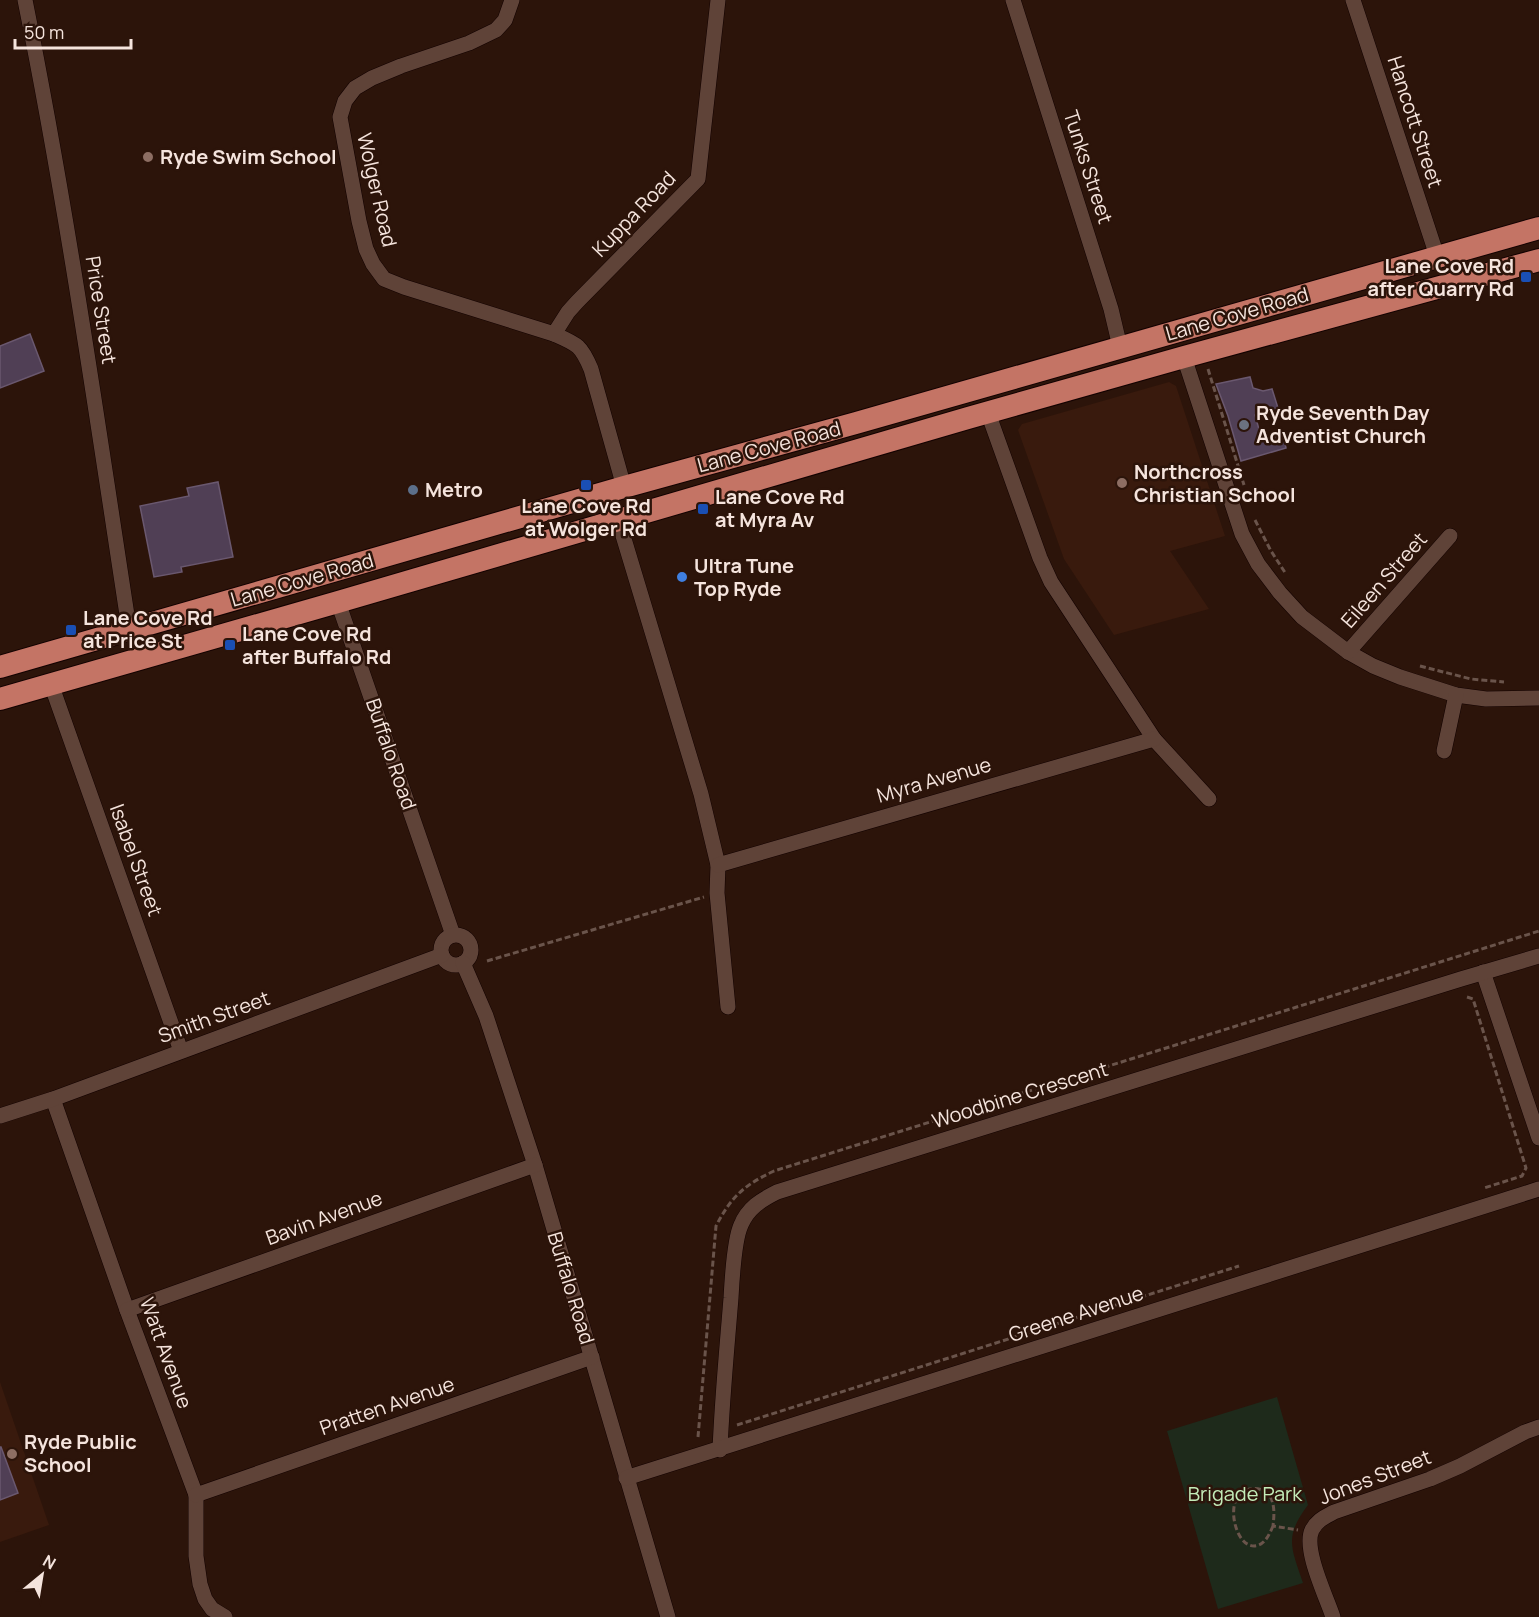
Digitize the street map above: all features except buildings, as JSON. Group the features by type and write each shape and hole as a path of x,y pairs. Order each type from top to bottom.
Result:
{"highway":[{"name":"Lane Cove Road","path":"0,667 129,628 1539,228"},
{"name":"Lane Cove Road","path":"0,699 990,412 1539,261"},
{"name":"Buffalo Road","path":"328,573 338,602"}],"street":[{"name":"Price Street","path":"25,0 69,247 129,628"},
{"name":"Wolger Road","path":"512,0 505,20 496,30 469,43 372,78 356,88 345,101 340,117 359,221 366,249 384,279 554,334 576,344 585,354 591,369 624,487"},
{"name":"Kuppa Road","path":"554,334 577,302 698,179 718,0"},
{"name":"Tunks Street","path":"1013,0 1111,309 1120,347"},
{"name":"Hancott Street","path":"1353,0 1437,256"},
{"path":"1184,357 1242,534 1258,564 1302,616 1348,652 1400,677 1456,695 1486,699 1539,698"},
{"path":"990,412 992,424 1040,558 1051,582 1154,739 1209,798"},
{"path":"618,519 701,794 718,865 717,893 728,1008"},
{"name":"Eileen Street","path":"1348,652 1450,536"},
{"name":"Buffalo Road","path":"338,602 453,935"},
{"name":"Isabel Street","path":"51,684 181,1051"},
{"path":"1443,751 1456,695"},
{"name":"Myra Avenue","path":"718,865 1154,739"},
{"path":"453,935 463,937 469,943 470,957 463,963 453,965 448,963 442,955 442,945 453,935"},
{"name":"Smith Street","path":"0,1116 53,1099 442,955"},
{"name":"Woodbine Crescent","path":"720,1450 733,1275 740,1227 748,1212 763,1199 1539,956"},
{"name":"Buffalo Road","path":"463,963 486,1016 535,1165 668,1617"},
{"path":"1483,972 1539,1138"},
{"name":"Watt Avenue","path":"53,1099 127,1310 196,1495 196,1556 200,1584 205,1599 212,1609 225,1617"},
{"name":"Bavin Avenue","path":"127,1310 535,1165"},
{"name":"Greene Avenue","path":"626,1478 1539,1189"},
{"name":"Pratten Avenue","path":"196,1495 592,1357"},
{"name":"Jones Street","path":"1333,1617 1310,1551 1312,1532 1320,1519 1460,1467 1498,1445 1539,1427"}],"path":[{"path":"1208,369 1244,486"},
{"path":"1254,519 1290,580"},
{"path":"1418,665 1471,679 1514,683"},
{"path":"487,961 717,893"},
{"path":"1467,997 1473,999 1526,1168 1522,1176 1484,1188"},
{"path":"737,1425 1239,1266"},
{"path":"1256,1488 1269,1495 1273,1505 1273,1526 1264,1541 1258,1545 1248,1544 1238,1533 1232,1516 1235,1499 1247,1489 1256,1488"},
{"path":"1273,1526 1312,1532"}],"shaded area":[{"name":"Northcross Christian School","path":"1169,382 1176,386 1225,536 1170,551 1209,609 1114,635 1064,559 1018,430 1022,424"},
{"name":"Ryde Public School","path":"0,1382 49,1525 0,1542"}],"green space":[{"name":"Brigade Park","path":"1277,1397 1308,1505 1295,1526 1292,1543 1303,1583 1218,1609 1167,1431"}],"place":[{"name":"Ryde Swim School","path":"148,157"},
{"name":"Lane Cove Rd after Quarry Rd","path":"1526,277"},
{"name":"Ryde Seventh Day Adventist Church","path":"1244,425"},
{"name":"Northcross Christian School","path":"1122,483"},
{"name":"Lane Cove Rd at Wolger Rd","path":"586,485"},
{"name":"Metro","path":"413,490"},
{"name":"Lane Cove Rd at Myra Av","path":"703,509"},
{"name":"Ultra Tune Top Ryde","path":"682,577"},
{"name":"Lane Cove Rd at Price St","path":"71,630"},
{"name":"Lane Cove Rd after Buffalo Rd","path":"230,645"},
{"name":"Ryde Public School","path":"12,1454"}]}
